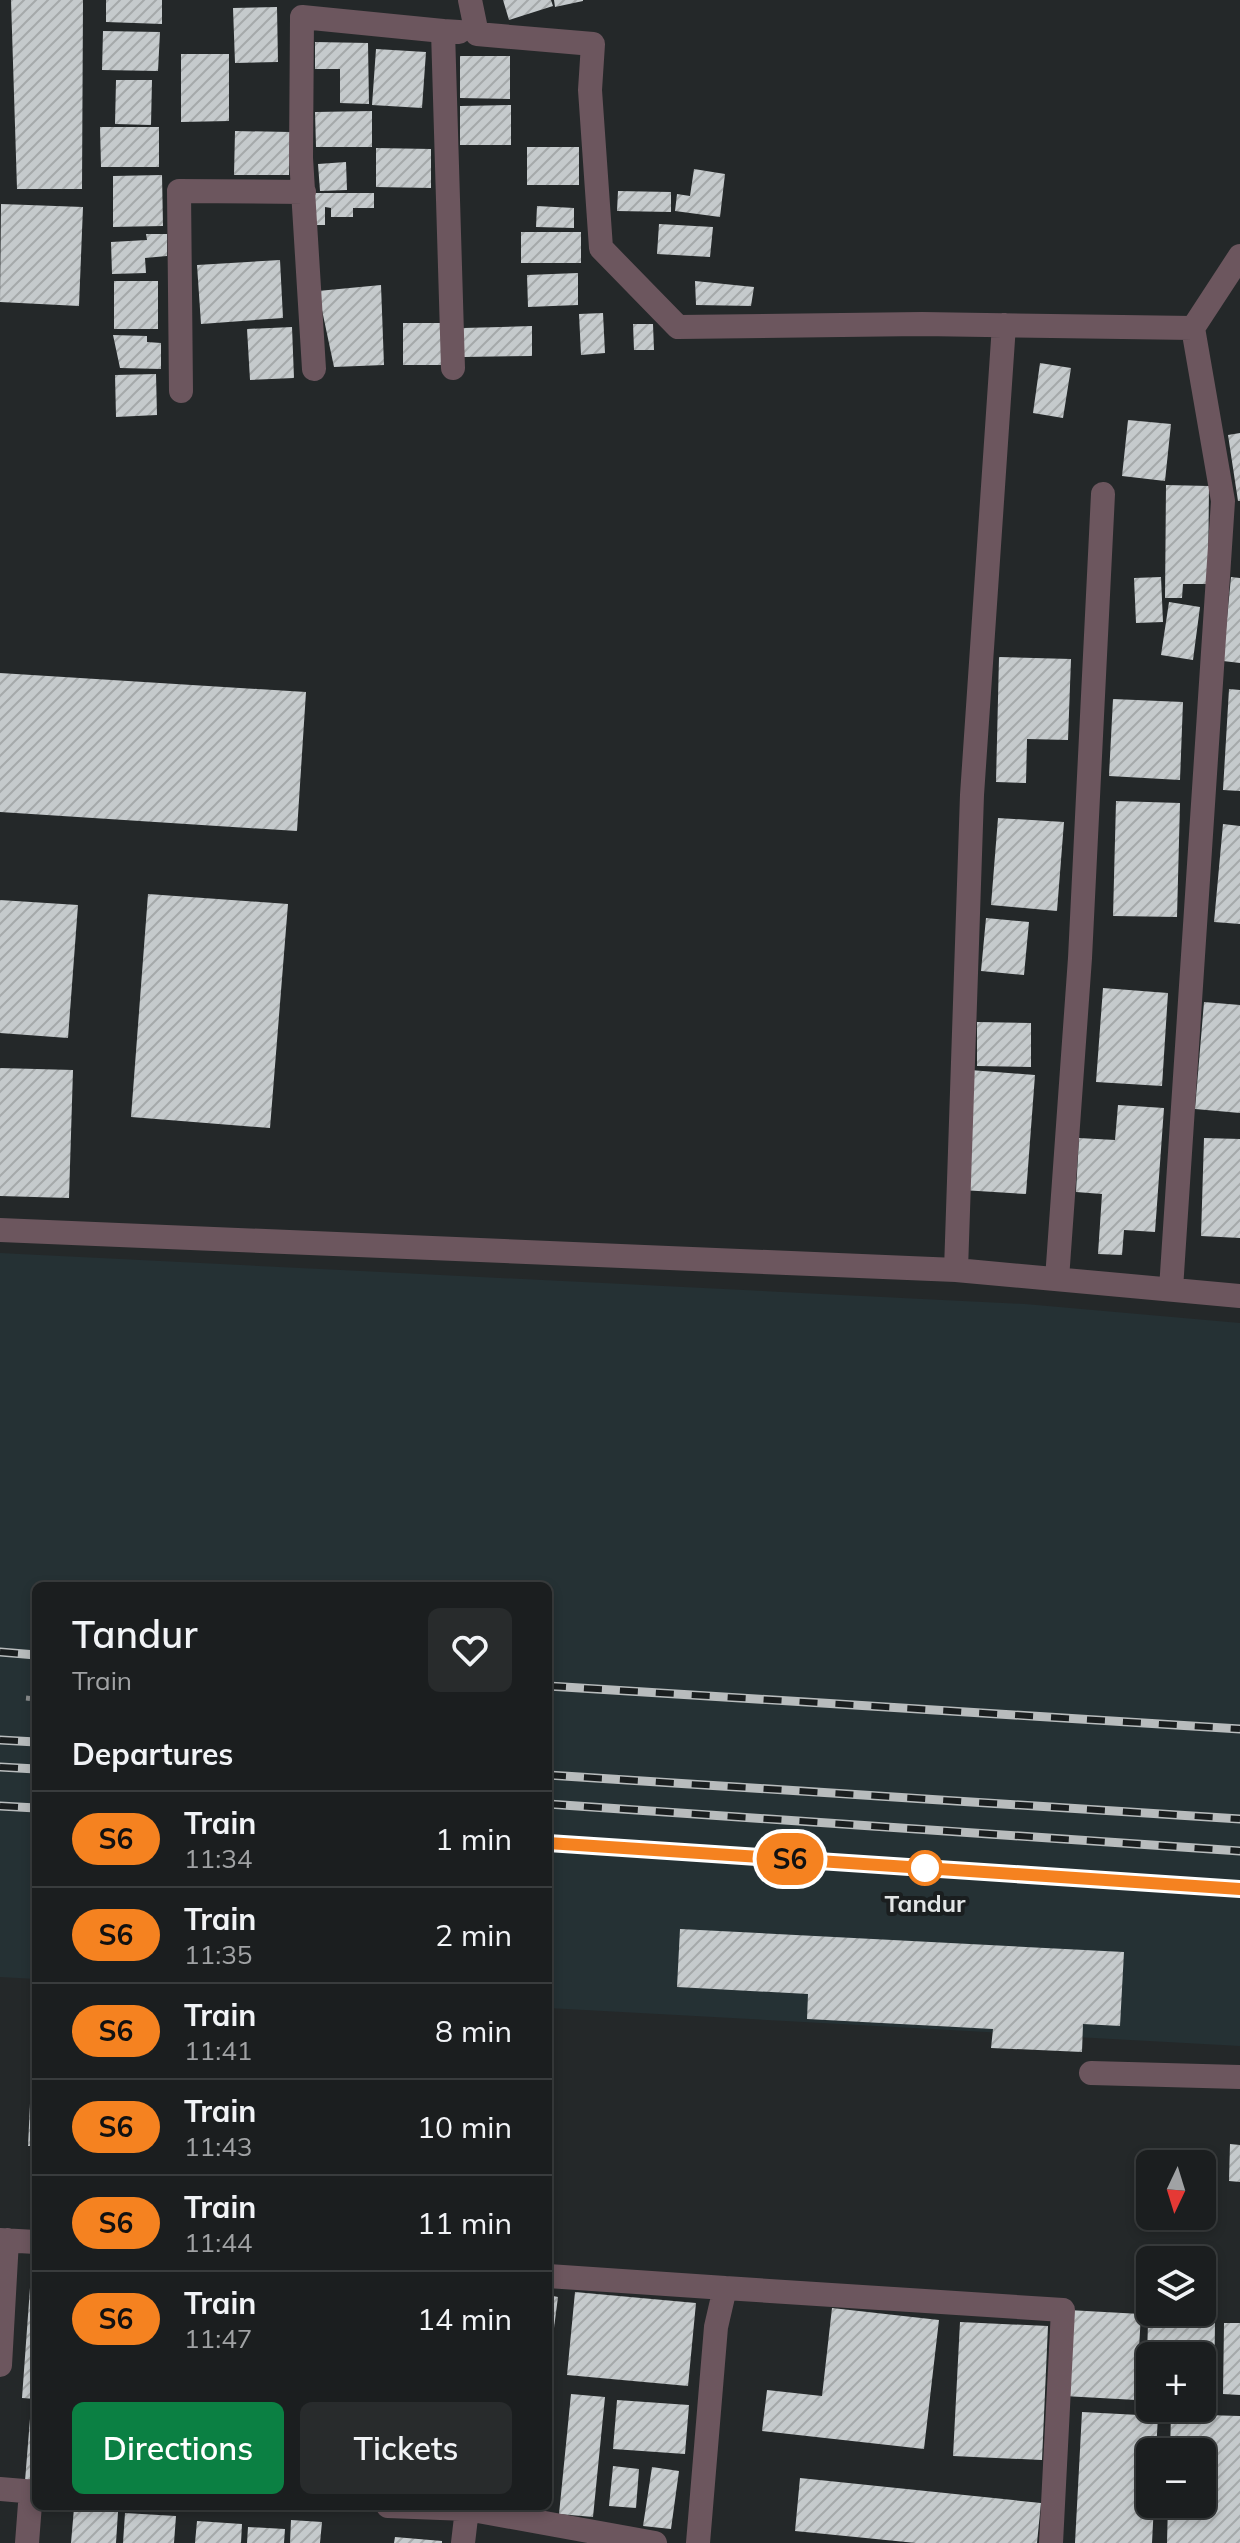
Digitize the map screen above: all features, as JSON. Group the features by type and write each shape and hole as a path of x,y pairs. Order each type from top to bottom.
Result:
{"street":[{"path":"470,0 477,34"},
{"path":"314,369 301,158 302,17 320,9 443,31 593,44 590,90 601,248 678,327 1004,325 1193,328"},
{"path":"443,31 453,368"},
{"path":"181,391 179,191 304,192"},
{"path":"1171,1289 1223,501 1193,328 1240,256"},
{"path":"956,1270 972,795 1004,325"},
{"path":"1057,1279 1080,958 1103,494"},
{"path":"0,1230 956,1270 1240,1296"},
{"path":"1091,2073 1240,2077"},
{"path":"0,2365 4,2240 32,2242"},
{"path":"552,2276 1063,2310 1051,2543"},
{"path":"698,2543 716,2327 725,2288"},
{"path":"0,2489 32,2492"},
{"path":"27,2543 32,2507"},
{"path":"463,2543 467,2510"},
{"path":"473,2510 655,2543"}],"path":[{"path":"26,1698 32,1699"}],"shaded area":[{"path":"0,1253 1025,1304 1240,1323 1240,2046 552,2008 552,1582 32,1582 32,1979 0,1977"}],"building":[{"path":"11,0 83,0 82,189 17,189"},
{"path":"106,0 162,0 162,24 106,22"},
{"path":"503,0 551,0 553,6 509,20"},
{"path":"554,0 583,0 583,1 555,7"},
{"path":"277,7 278,62 235,63 233,8"},
{"path":"103,31 160,32 158,71 102,70"},
{"path":"315,42 368,43 369,104 340,103 340,69 315,69"},
{"path":"376,49 426,52 422,108 372,105"},
{"path":"181,54 229,54 229,121 181,122"},
{"path":"460,56 510,56 510,99 460,98"},
{"path":"116,80 152,80 151,125 115,124"},
{"path":"511,105 511,145 460,145 460,106"},
{"path":"372,111 372,147 316,147 315,112"},
{"path":"100,127 159,127 159,167 101,167"},
{"path":"235,131 290,132 289,175 234,175"},
{"path":"527,147 579,147 579,185 527,185"},
{"path":"376,148 431,149 431,188 376,187"},
{"path":"346,162 347,190 320,191 318,164"},
{"path":"694,169 725,174 720,217 675,211 677,194 690,196"},
{"path":"162,175 163,226 113,227 113,176"},
{"path":"618,191 671,192 671,212 617,211"},
{"path":"314,193 374,193 374,208 353,208 353,217 331,217 331,208 325,207 325,225 314,225"},
{"path":"1,204 83,207 79,306 0,302"},
{"path":"537,206 574,208 574,228 536,227"},
{"path":"659,224 713,227 710,257 657,254"},
{"path":"521,232 581,232 581,263 521,263"},
{"path":"146,234 167,234 167,256 145,258 146,273 112,274 111,242 147,240"},
{"path":"280,260 283,318 201,324 197,265"},
{"path":"578,273 578,305 528,307 527,275"},
{"path":"114,281 158,281 158,329 114,329"},
{"path":"695,281 754,287 751,306 696,305"},
{"path":"381,285 384,365 334,367 318,291"},
{"path":"603,313 605,353 581,355 579,314"},
{"path":"403,323 444,323 444,365 403,365"},
{"path":"633,324 653,324 654,350 634,350"},
{"path":"532,326 532,356 464,357 463,328"},
{"path":"292,327 294,378 250,380 247,329"},
{"path":"113,335 147,336 147,342 161,343 161,369 120,368"},
{"path":"1040,363 1071,368 1063,418 1033,413"},
{"path":"156,374 157,415 116,417 115,375"},
{"path":"1128,420 1171,424 1165,481 1122,476"},
{"path":"1240,433 1240,501 1238,501 1228,435"},
{"path":"1166,485 1209,486 1208,584 1183,584 1182,598 1165,598"},
{"path":"1161,577 1163,622 1136,623 1134,578"},
{"path":"1231,577 1240,578 1240,663 1223,661"},
{"path":"1169,602 1200,607 1193,660 1161,655"},
{"path":"999,657 1071,659 1068,740 1027,739 1026,783 996,782"},
{"path":"0,673 306,692 297,831 0,812"},
{"path":"1229,689 1240,690 1240,791 1223,790"},
{"path":"1113,699 1183,702 1180,780 1109,776"},
{"path":"1116,801 1180,803 1177,917 1113,916"},
{"path":"998,818 1064,822 1057,911 991,905"},
{"path":"1223,824 1240,826 1240,924 1214,922"},
{"path":"148,894 288,904 270,1128 131,1117"},
{"path":"0,900 78,905 68,1038 0,1033"},
{"path":"986,918 1029,922 1024,975 981,971"},
{"path":"1103,988 1168,993 1162,1086 1096,1082"},
{"path":"1204,1002 1240,1005 1240,1113 1195,1109"},
{"path":"977,1022 1031,1023 1031,1067 977,1066"},
{"path":"0,1068 73,1070 69,1198 0,1196"},
{"path":"970,1070 1035,1075 1026,1194 962,1190"},
{"path":"1118,1105 1164,1108 1155,1232 1124,1230 1122,1255 1098,1254 1102,1194 1076,1192 1079,1138 1115,1140"},
{"path":"1204,1138 1240,1139 1240,1238 1201,1236"},
{"path":"680,1929 1124,1952 1120,2026 1083,2024 1082,2052 991,2048 993,2029 807,2019 808,1994 677,1987"},
{"path":"32,2061 32,2146 28,2146"},
{"path":"1230,2144 1240,2145 1240,2182 1229,2181"},
{"path":"31,2274 32,2274 32,2399 22,2398"},
{"path":"575,2292 696,2303 688,2386 567,2375"},
{"path":"552,2296 558,2297 552,2344"},
{"path":"832,2308 939,2320 924,2449 762,2431 767,2390 822,2396"},
{"path":"1068,2310 1136,2314 1136,2326 1140,2326 1139,2342 1136,2342 1136,2400 1064,2396"},
{"path":"960,2322 1048,2326 1042,2460 953,2456"},
{"path":"1224,2323 1240,2323 1240,2395 1223,2394"},
{"path":"1148,2326 1215,2326 1215,2342 1147,2342"},
{"path":"571,2394 605,2397 593,2517 559,2514"},
{"path":"617,2400 689,2405 685,2454 613,2449"},
{"path":"31,2406 32,2406 32,2482 25,2481"},
{"path":"1082,2412 1136,2415 1136,2422 1158,2422 1157,2438 1136,2438 1136,2518 1153,2518 1152,2543 1075,2543"},
{"path":"1216,2415 1240,2416 1240,2543 1167,2543 1168,2518 1216,2518 1216,2438 1170,2438 1171,2422 1216,2422"},
{"path":"613,2466 639,2469 636,2508 609,2506"},
{"path":"652,2467 679,2471 671,2529 643,2526"},
{"path":"800,2478 1041,2503 1037,2543 916,2543 795,2531"},
{"path":"74,2510 118,2512 116,2543 71,2543"},
{"path":"125,2513 176,2516 174,2543 123,2543"},
{"path":"291,2520 322,2522 320,2543 290,2543"},
{"path":"197,2521 242,2524 241,2543 195,2543"},
{"path":"248,2527 285,2529 284,2543 247,2543"},
{"path":"395,2537 442,2541 442,2543 394,2543"}],"railway":[{"path":"0,1652 32,1655"},
{"path":"552,1686 1240,1729"},
{"path":"0,1740 32,1742"},
{"path":"0,1767 32,1769"},
{"path":"552,1775 1240,1819"},
{"path":"552,1804 1240,1851"},
{"path":"0,1806 32,1808"},
{"path":"552,1843 1240,1889"}],"train":[{"name":"S6","path":"552,1843 1240,1889"}],"place":[{"name":"Tandur","path":"925,1868"}]}
